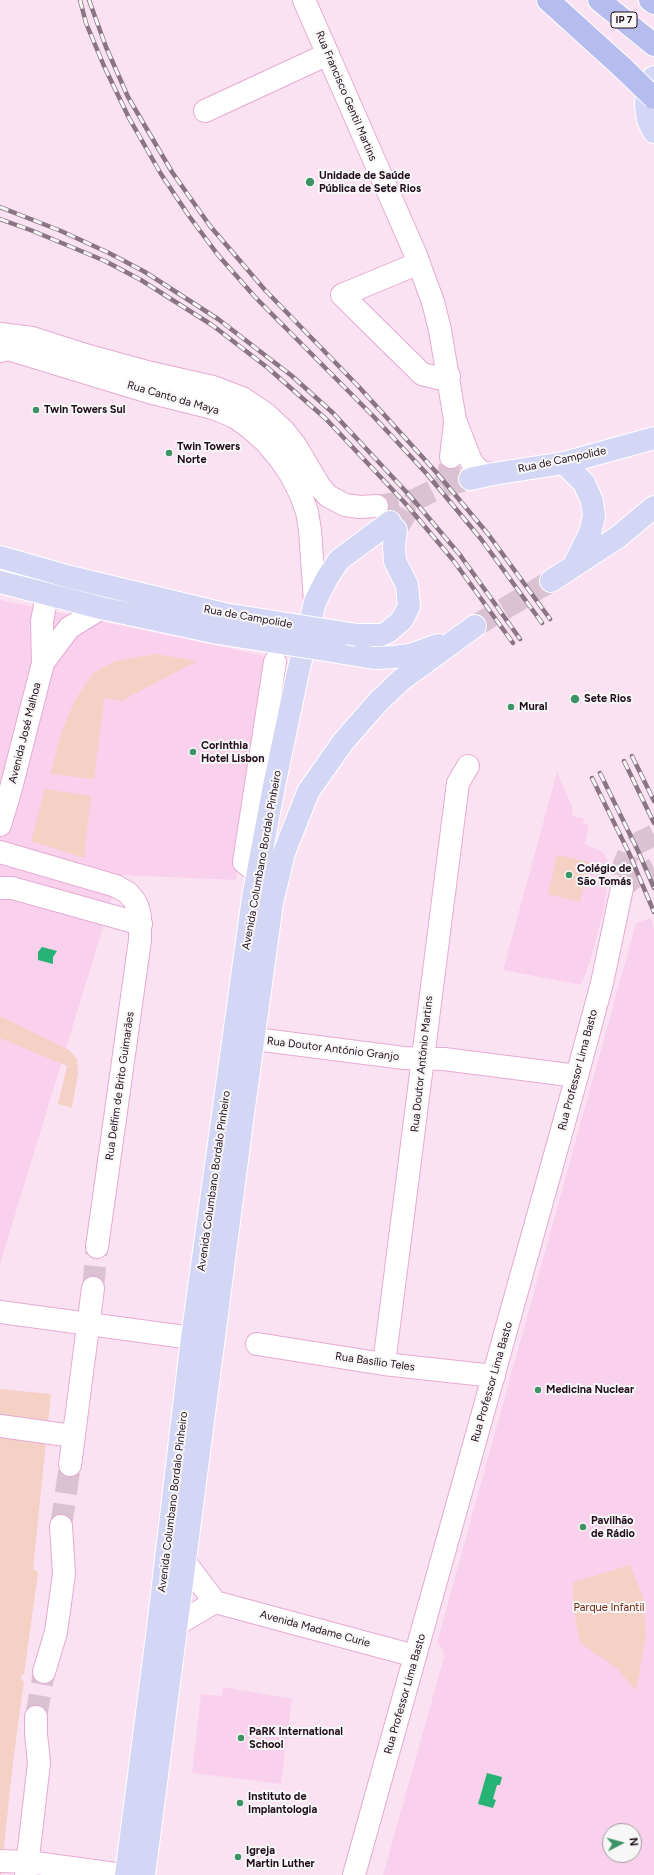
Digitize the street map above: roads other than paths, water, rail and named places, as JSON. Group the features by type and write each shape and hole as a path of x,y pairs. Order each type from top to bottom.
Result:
{"highway":[{"path":"548,0 624,68 654,98"},
{"name":"IP 7","path":"599,0 652,43"},
{"path":"650,0 654,3"}],"main road":[{"path":"654,77 647,93 646,105 648,120 654,132"},
{"name":"Rua de Campolide","path":"470,479 564,462 654,438"},
{"path":"564,462 584,483 592,501 594,516 590,533 574,565"},
{"path":"551,581 618,537 654,507"},
{"name":"Avenida Columbano Bordalo Pinheiro","path":"124,1875 157,1636 192,1338 258,873 296,680 315,602 327,578 339,560 388,519"},
{"name":"Rua de Campolide","path":"0,582 100,608 221,623 357,635 381,635 388,632 402,620 409,606 407,585 395,560 394,546 388,519"},
{"name":"Rua de Campolide","path":"0,557 221,623 338,652 374,658 394,657 426,650 469,630"},
{"name":"Avenida Columbano Bordalo Pinheiro","path":"144,1875 184,1561 215,1340 241,1129 255,1040 272,903 284,853 308,792 343,742 378,702 401,680 469,630"},
{"path":"192,1338 215,1340"},
{"path":"157,1636 176,1625"}],"street":[{"name":"Rua Francisco Gentil Martins","path":"304,0 419,263 433,302 455,420 471,461 476,468 483,473 493,474"},
{"path":"205,110 328,54"},
{"path":"419,263 342,294 422,374 438,378 448,376"},
{"name":"Rua Canto da Maya","path":"0,334 32,338 136,369 213,387 242,398 266,414 284,431 295,445 320,487 328,496 345,505 360,507 388,519"},
{"name":"Rua Canto da Maya","path":"0,351 8,349 150,392 213,408 235,418 250,428 266,442 280,459 291,475 301,495 307,512 310,530 315,602"},
{"name":"Rua Francisco Gentil Martins","path":"451,457 455,420"},
{"path":"47,595 70,577"},
{"name":"Avenida José Malhoa","path":"0,825 43,663 42,621 47,595"},
{"name":"Avenida José Malhoa","path":"43,663 69,628 100,608"},
{"path":"258,873 244,862 275,662"},
{"name":"Rua Doutor António Martins","path":"384,1364 458,783 468,766"},
{"name":"Rua Delfim de Brito Guimarães","path":"0,852 116,886 128,893 138,908 141,924 140,940 97,1247"},
{"path":"50,899 44,893 44,882 49,874 58,868"},
{"path":"0,888 12,888 141,924"},
{"name":"Rua Professor Lima Basto","path":"354,1875 577,1076 602,983 622,888"},
{"name":"Rua Doutor António Granjo","path":"255,1040 404,1058 444,1059 577,1076"},
{"path":"70,1465 68,1435 93,1288"},
{"path":"0,1312 192,1338"},
{"name":"Rua Basílio Teles","path":"257,1344 384,1364 494,1376"},
{"path":"0,1426 68,1435"},
{"path":"44,1672 56,1632 64,1574 62,1526"},
{"path":"176,1625 215,1602 184,1561"},
{"name":"Avenida Madame Curie","path":"215,1602 415,1656"},
{"path":"27,1868 39,1763 36,1717"},
{"path":"0,1861 27,1868 124,1875"}],"tunnel":[{"path":"443,486 448,475 451,457"},
{"path":"396,530 414,500 443,486 470,479"},
{"path":"377,506 414,500"},
{"path":"475,626 551,581"},
{"path":"654,835 636,844 630,850 624,864 622,888 632,879 654,869"},
{"path":"93,1288 97,1247"},
{"path":"61,1526 70,1465"},
{"path":"36,1717 44,1672"}],"railway":[{"path":"80,0 86,23 104,66 129,118 161,174 189,216 218,255 255,297 374,417 426,473 481,539 542,623"},
{"path":"89,0 106,47 128,97 172,172 210,226 265,290 359,387 436,472 488,534 550,619"},
{"path":"0,207 61,231 109,253 145,272 218,319 292,376 333,413 411,497 460,555 520,639"},
{"path":"0,219 105,261 141,280 212,325 268,368 326,419 405,503 453,560 513,643"},
{"path":"632,756 654,801"},
{"path":"624,761 654,823"},
{"path":"600,773 638,851 654,888"},
{"path":"592,778 629,853 654,912"}],"place":[{"name":"Unidade de Saúde Pública de Sete Rios","path":"310,182"},
{"name":"Twin Towers Sul","path":"36,410"},
{"name":"Twin Towers Norte","path":"169,453"},
{"name":"Sete Rios","path":"575,699"},
{"name":"Mural","path":"511,707"},
{"name":"Corinthia Hotel Lisbon","path":"193,752"},
{"name":"Colégio de São Tomás","path":"569,875"},
{"name":"Medicina Nuclear","path":"538,1390"},
{"name":"Pavilhão de Rádio","path":"583,1527"},
{"name":"PaRK International School","path":"241,1738"},
{"name":"Instituto de Implantologia","path":"240,1803"},
{"name":"Igreja Martin Luther","path":"238,1857"}],"park label":[{"name":"Parque Infantil","path":"609,1608"}]}
